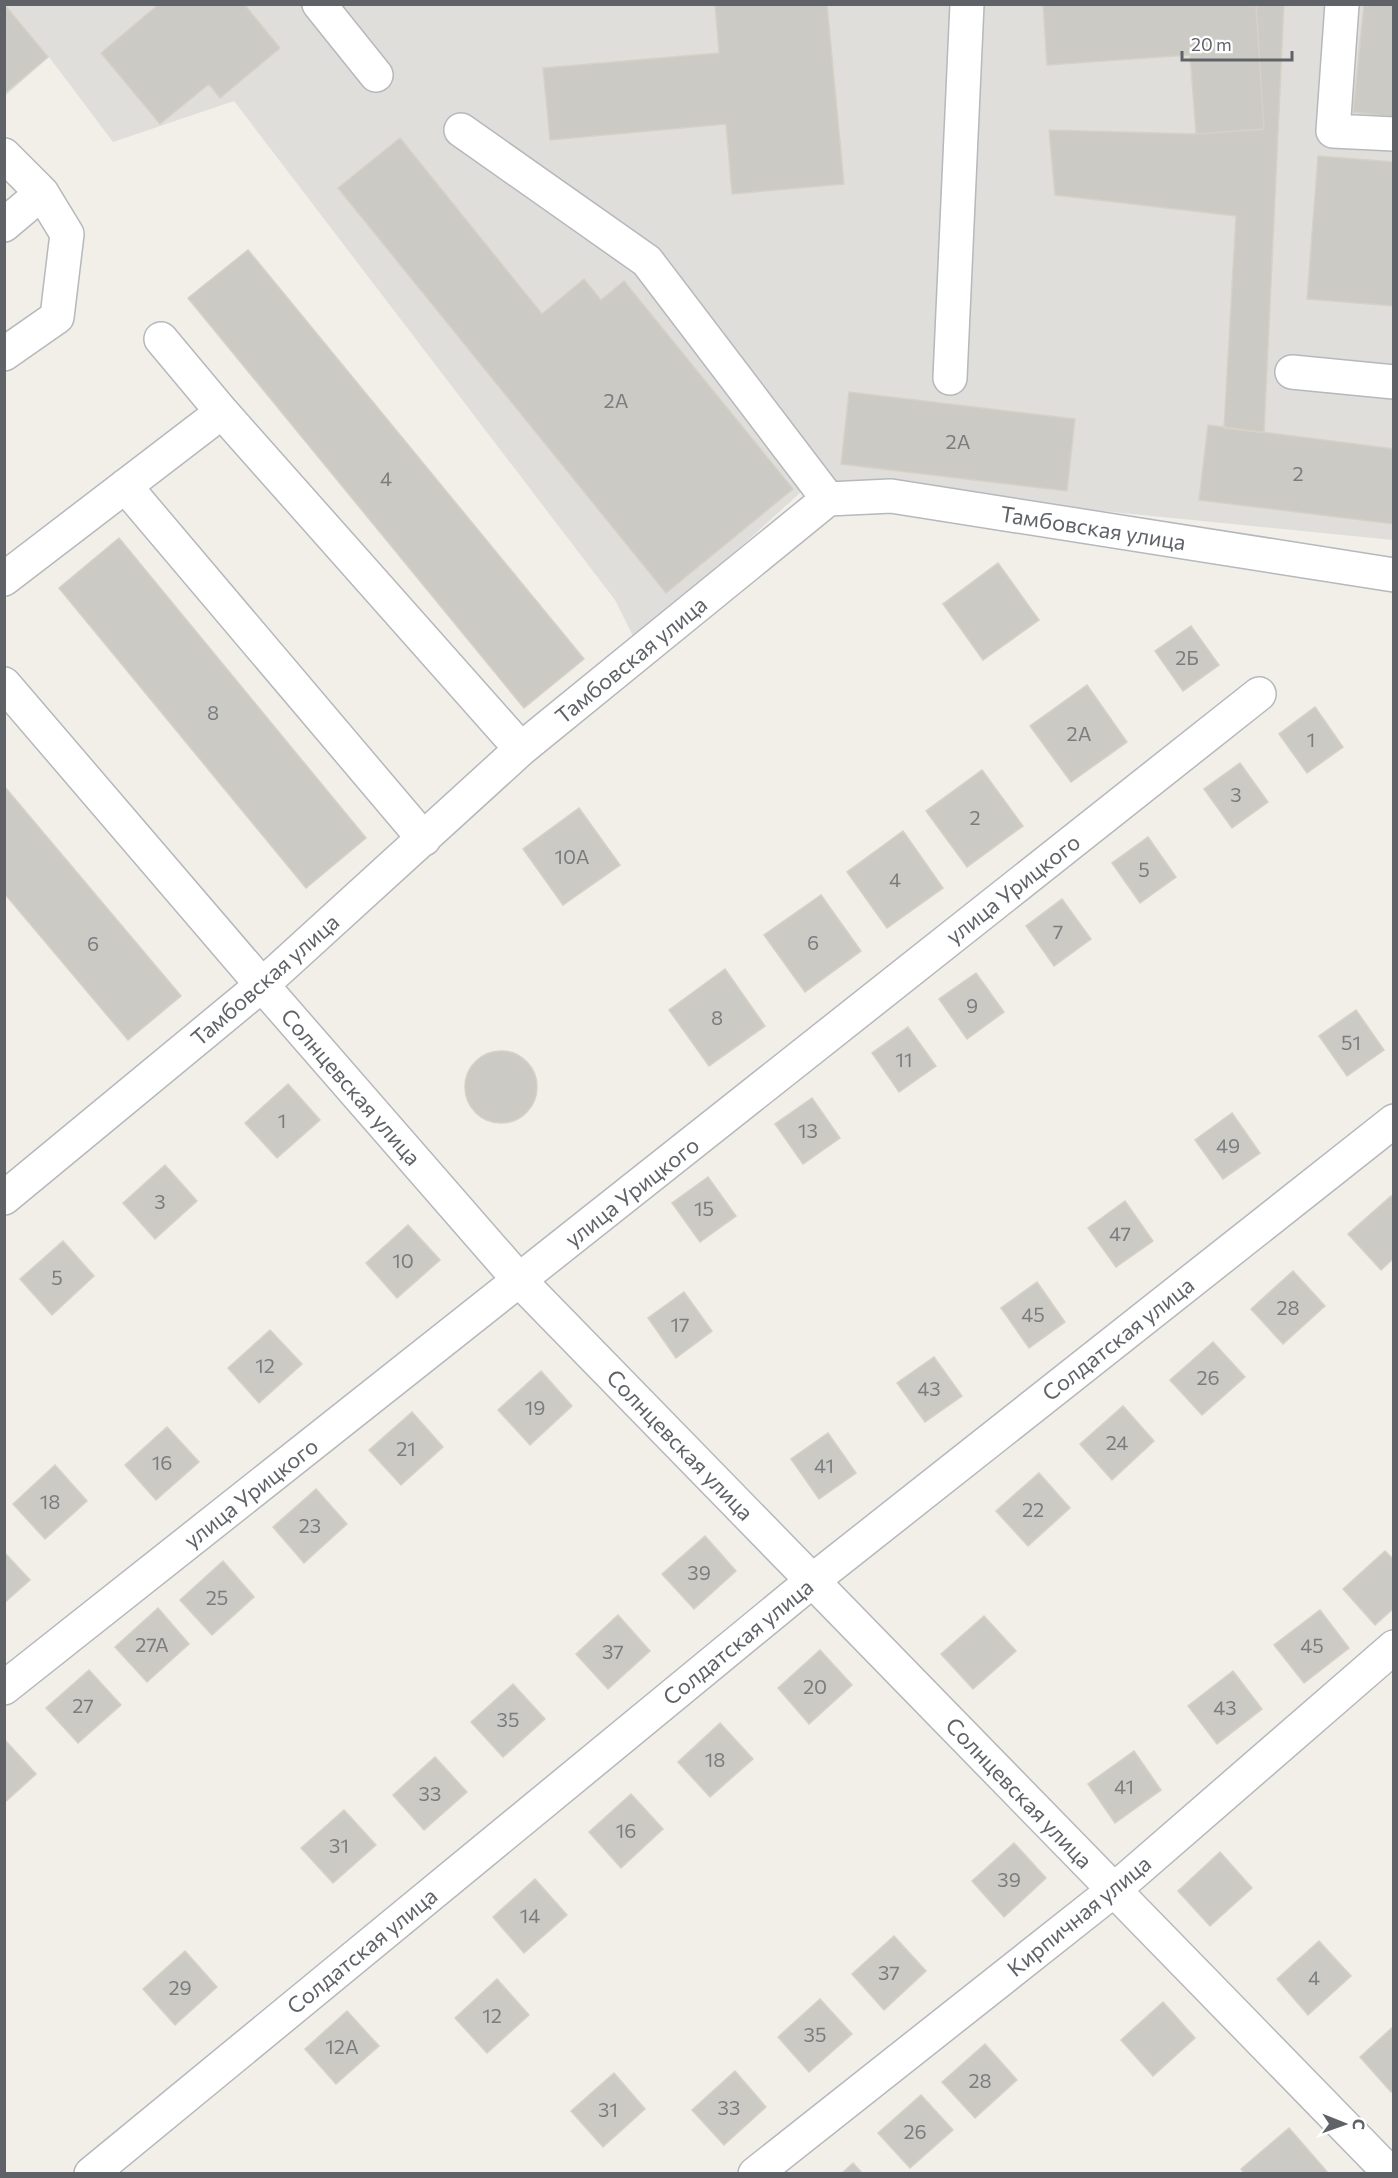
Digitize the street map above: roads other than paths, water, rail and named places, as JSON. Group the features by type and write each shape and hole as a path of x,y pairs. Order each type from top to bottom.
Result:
{"street":[{"path":"319,4 376,75"},
{"path":"950,378 967,4"},
{"path":"1342,4 1333,130 1394,134"},
{"path":"461,130 647,261 828,499"},
{"path":"4,155 42,193 67,234 57,318 4,354"},
{"path":"4,225 42,193"},
{"path":"161,339 222,412 521,749"},
{"path":"1292,372 1394,382"},
{"path":"4,579 222,412"},
{"path":"125,486 424,840"},
{"name":"Тамбовская улица","path":"4,1198 262,985 424,840 521,749 828,499 891,496 1394,575"},
{"name":"Солнцевская улица","path":"4,684 520,1281 1391,2174"},
{"name":"улица Урицкого","path":"4,1688 1259,694"},
{"name":"Солдатская улица","path":"91,2174 812,1581 1394,1122"},
{"name":"Кирпичная улица","path":"755,2174 1114,1890 1394,1647"}]}
